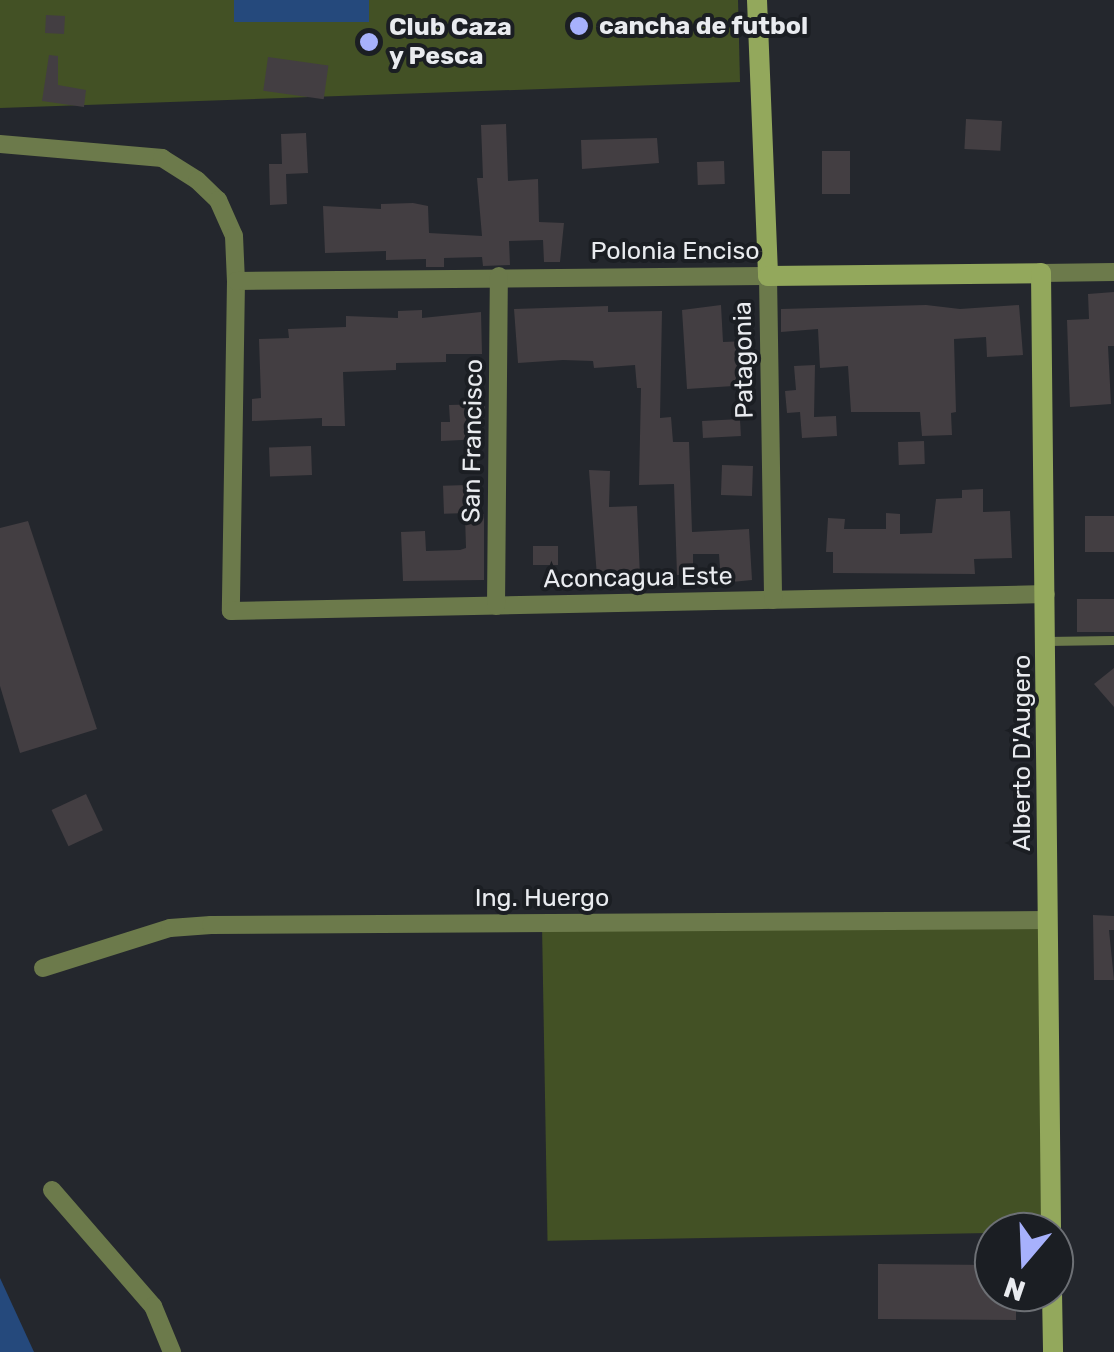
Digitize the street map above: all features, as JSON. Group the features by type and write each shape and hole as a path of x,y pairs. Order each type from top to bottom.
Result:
{"main road":[{"name":"Patagonia","path":"757,0 768,276"},
{"name":"Polonia Enciso","path":"768,276 1042,273"},
{"name":"Alberto D'Augero","path":"1042,273 1052,1212"},
{"path":"1052,1312 1053,1352"}],"street":[{"path":"0,144 162,158 197,180 218,200 234,236 236,281"},
{"name":"Polonia Enciso","path":"1042,273 1114,272"},
{"name":"San Francisco","path":"496,606 499,276"},
{"name":"Polonia Enciso","path":"236,281 768,276"},
{"name":"Patagonia","path":"768,276 773,600"},
{"name":"Aconcagua Este","path":"236,281 232,611 1046,594"},
{"name":"Ing. Huergo","path":"43,968 170,928 211,925 1048,920"},
{"path":"52,1190 153,1306 172,1352"}],"lane":[{"path":"1046,641 1114,640"}],"green space":[{"name":"Club Caza y Pesca","path":"0,0 738,0 740,82 0,108"},
{"path":"1048,920 1053,1212 974,1212 974,1233 548,1241 542,929"}],"water":[{"path":"234,0 369,0 369,22 234,22"},
{"path":"0,1278 34,1352 0,1352"}],"building":[{"path":"46,15 65,16 64,34 45,33"},
{"path":"49,55 58,56 58,85 86,90 84,107 42,101"},
{"path":"268,57 328,65 324,99 263,91"},
{"path":"966,119 1002,121 1000,151 964,149"},
{"path":"506,124 508,181 538,179 539,222 564,223 560,262 544,262 543,240 509,241 510,265 483,266 482,257 444,258 444,267 426,267 426,259 386,260 386,251 325,253 323,206 381,209 381,204 413,203 428,206 429,233 482,236 477,178 483,178 481,125"},
{"path":"306,133 308,173 286,174 287,204 270,205 269,164 282,164 281,134"},
{"path":"657,138 659,163 582,169 581,140"},
{"path":"822,151 850,151 850,194 822,194"},
{"path":"724,161 725,184 698,185 697,162"},
{"path":"1114,292 1114,346 1108,346 1111,404 1070,407 1067,320 1089,319 1088,294"},
{"path":"721,305 723,342 747,341 749,385 687,389 682,310"},
{"path":"926,305 960,309 1019,305 1023,355 987,357 986,337 954,339 956,412 951,413 952,435 922,436 920,412 851,412 848,366 820,368 818,329 781,332 781,309"},
{"path":"608,306 608,312 662,311 660,418 671,417 673,442 689,442 692,532 749,529 752,580 721,583 719,554 693,554 693,575 677,575 674,484 639,485 641,388 637,388 635,365 594,368 593,361 563,360 518,363 514,309"},
{"path":"422,310 422,318 481,312 482,354 446,354 446,362 396,363 396,370 343,372 345,426 322,426 322,418 252,421 252,399 261,398 259,339 289,338 288,329 346,327 346,316 398,318 398,311"},
{"path":"815,365 814,417 836,416 837,436 802,438 800,412 787,413 785,391 796,390 794,366"},
{"path":"485,404 482,439 441,441 441,422 450,422 449,405"},
{"path":"740,419 741,436 703,438 702,421"},
{"path":"924,441 925,464 899,465 898,442"},
{"path":"311,446 312,475 270,476 269,447"},
{"path":"722,465 753,466 752,496 721,495"},
{"path":"589,470 610,471 609,507 637,506 640,577 597,577"},
{"path":"467,485 468,513 444,514 443,486"},
{"path":"983,489 983,512 1010,511 1012,558 974,559 975,574 833,573 833,552 826,552 828,518 845,519 844,529 886,529 886,513 900,514 900,534 932,533 936,499 962,498 962,490"},
{"path":"484,514 484,580 403,581 401,532 425,531 426,551 460,550 466,548 465,515"},
{"path":"1085,516 1114,516 1114,552 1085,552"},
{"path":"28,521 97,729 20,753 0,686 0,528"},
{"path":"533,546 558,546 558,565 533,565"},
{"path":"1077,599 1114,599 1114,632 1077,632"},
{"path":"1114,668 1114,707 1094,684"},
{"path":"86,794 103,830 68,846 52,810"},
{"path":"1093,915 1114,916 1114,930 1109,930 1114,980 1094,980"},
{"path":"878,1264 974,1265 974,1312 1016,1312 1016,1320 878,1319"}],"place":[{"name":"cancha de futbol","path":"579,26"},
{"name":"Club Caza y Pesca","path":"369,42"}]}
